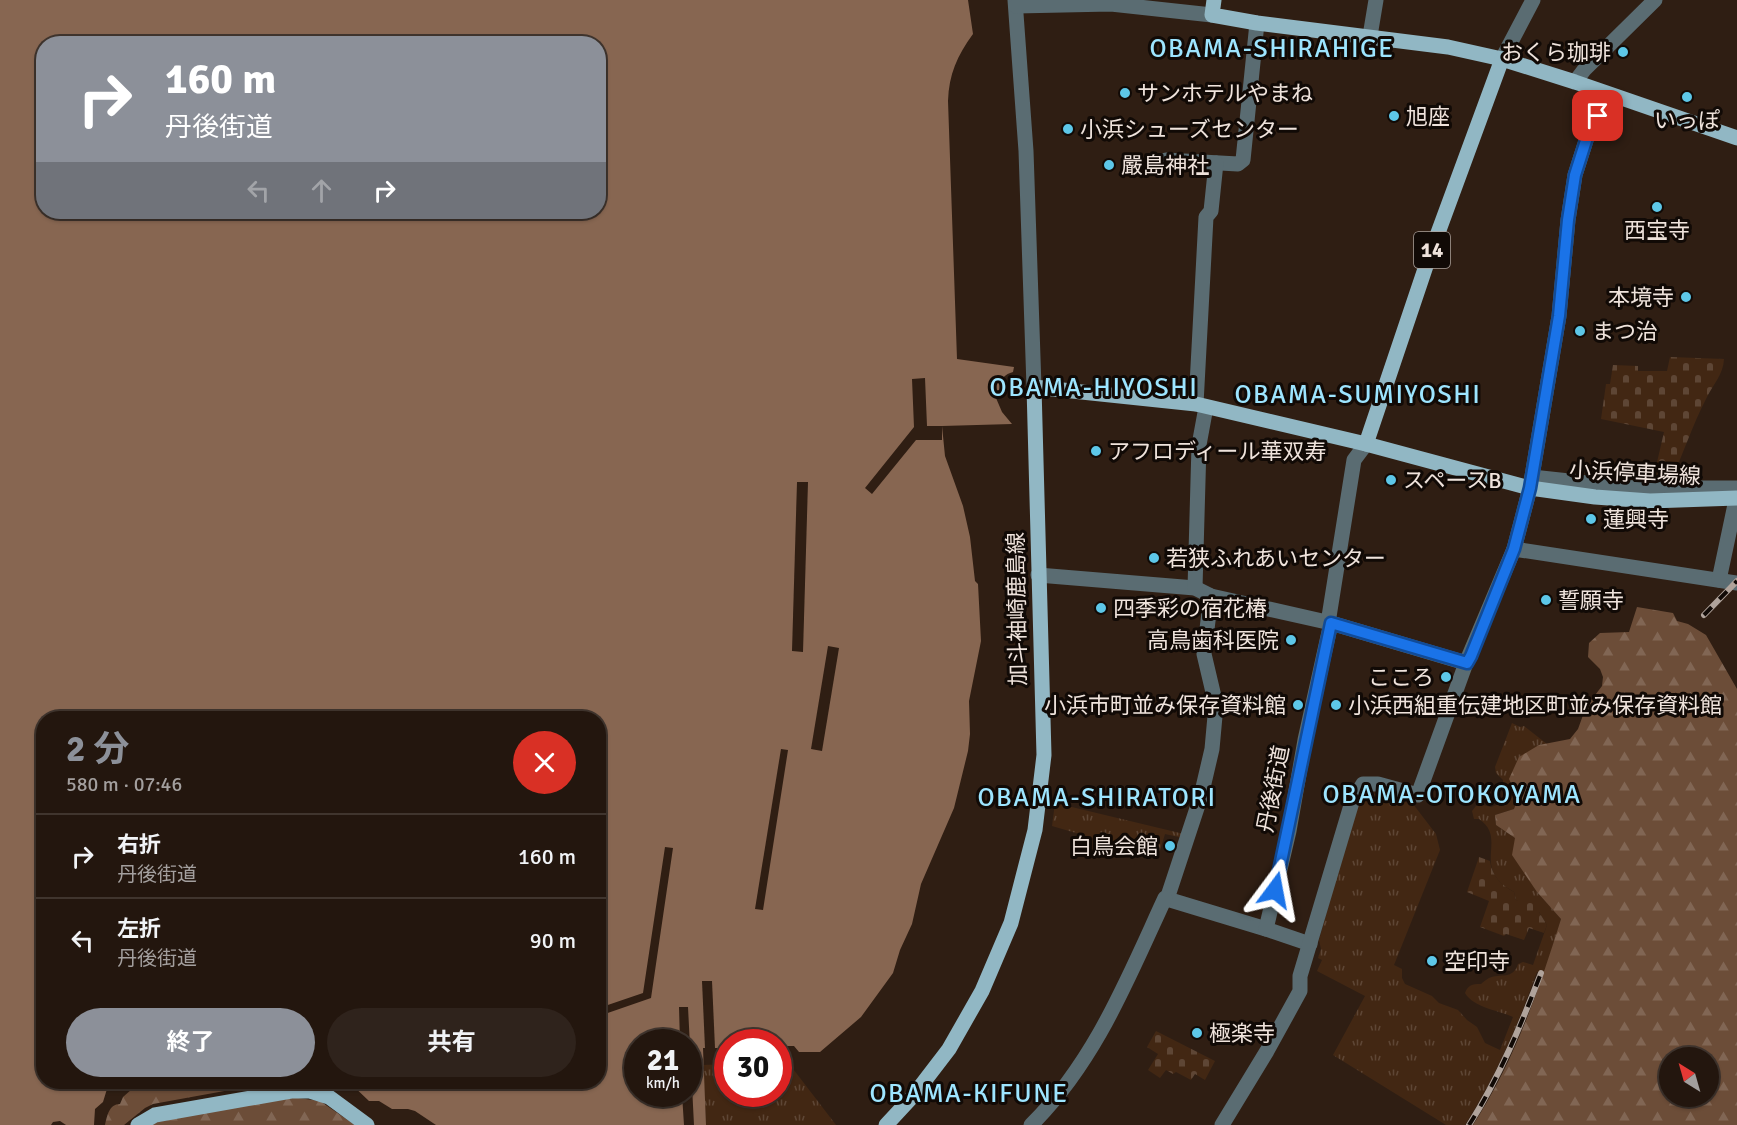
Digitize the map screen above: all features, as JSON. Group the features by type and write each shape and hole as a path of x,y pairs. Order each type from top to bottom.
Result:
{"main road":[{"path":"1213,8 1257,23 1448,47 1502,59 1737,138"},
{"name":"14","path":"1366,444 1434,245 1502,59"},
{"path":"1034,387 1201,406 1366,444"},
{"name":"加斗袖崎鹿島線","path":"886,1125 931,1074 966,1020 998,957 1021,890 1035,830 1044,756 1034,387"},
{"name":"小浜停車場線","path":"1366,444 1594,497 1650,501 1737,496"},
{"path":"138,1125 155,1115 291,1091 310,1091 329,1097 367,1125"}],"street":[{"path":"1370,36 1376,0"},
{"path":"1502,59 1533,0"},
{"path":"1575,82 1584,70 1655,0"},
{"path":"1034,387 1026,151 1015,3 1213,8"},
{"path":"1166,160 1238,164 1243,160 1257,23"},
{"path":"1222,1125 1300,991 1300,976 1352,802 1363,784 1378,784 1418,795 1467,663 1514,549 1531,482 1559,316 1568,220 1575,175 1590,128 1611,95"},
{"path":"1195,588 1206,217 1211,211 1216,163"},
{"name":"丹後街道","path":"1266,928 1289,831 1330,623 1354,460 1366,444"},
{"path":"1531,482 1634,488 1737,488"},
{"path":"1719,580 1737,496"},
{"path":"1514,549 1737,583"},
{"path":"1038,576 1195,588 1211,596 1330,623 1467,663"},
{"path":"1211,596 1204,654 1216,705 1212,749 1201,796 1167,898 1310,944"},
{"path":"1031,1125 1059,1095 1091,1049 1119,999 1165,898"}],"green space":[{"path":"1670,357 1724,359 1720,374 1702,408 1669,484 1652,484 1664,432 1601,419 1606,384 1610,384 1613,365 1638,366 1638,371 1667,371"},
{"path":"1637,607 1673,613 1677,621 1688,624 1706,635 1737,689 1737,1125 1473,1125 1513,1051 1544,972 1561,919 1537,892 1512,855 1515,838 1496,825 1495,815 1514,809 1518,798 1509,779 1519,757 1539,745 1570,739 1578,729 1586,707 1602,686 1603,677 1600,669 1588,657 1589,643 1600,633 1629,632"},
{"path":"1512,723 1520,727 1524,726 1547,744 1539,745 1514,809 1495,815 1496,825 1515,838 1526,873 1537,892 1561,919 1544,974 1537,972 1514,1031 1486,1089 1465,1125 1446,1125 1333,1055 1365,996 1317,971 1322,960 1318,958 1321,949 1319,940 1357,802 1374,794 1413,804 1436,834 1440,850 1394,965 1402,969 1405,984 1432,996 1439,1003 1458,1010 1477,1027 1485,1043 1500,1050 1513,1017 1474,1002 1465,993 1471,986 1481,984 1489,978 1510,974 1518,964 1523,962 1533,965 1547,925 1539,912 1516,900 1514,892 1501,883 1494,873 1491,864 1491,835 1479,819 1474,819 1472,811 1476,806 1491,807 1502,803 1503,780 1496,773 1495,767"},
{"path":"1055,803 1184,834 1183,838 1165,834 1158,857 1052,826"},
{"path":"1479,857 1490,861 1495,876 1514,892 1516,900 1524,899 1538,904 1539,912 1547,925 1544,933 1529,928 1524,940 1506,934 1504,936 1480,927 1489,901 1467,892"},
{"path":"1156,1031 1215,1061 1205,1080 1195,1074 1191,1080 1176,1072 1173,1074 1166,1070 1160,1078 1148,1070 1158,1054 1147,1047"},
{"path":"703,1065 714,1065 714,1107 792,1107 792,1068 836,1125 706,1125"},
{"path":"132,1089 235,1089 153,1104 124,1125 105,1125 111,1108 120,1104 123,1097"},
{"path":"291,1097 320,1101 355,1125 147,1125 156,1121"}],"shaded area":[{"path":"0,0 968,0 973,34 955,66 948,101 957,359 1014,367 1013,372 1001,381 1004,395 999,390 993,391 1002,412 1012,424 942,426 945,456 963,506 970,537 975,581 978,584 981,641 969,701 968,751 954,808 921,884 912,924 893,973 861,1017 820,1052 799,1052 792,1046 792,1029 714,1029 714,1048 703,1048 706,1125 436,1125 415,1111 392,1109 379,1101 369,1101 356,1089 606,1089 606,711 36,711 36,1089 107,1089 103,1102 95,1109 94,1125 66,1125 60,1121 53,1122 51,1125 0,1125"}],"pier":[{"path":"925,378 927,426 942,426 942,440 916,440 872,494 865,488 914,427 912,379"},
{"path":"797,482 808,482 803,652 792,651"},
{"path":"828,646 839,648 822,751 811,749"},
{"path":"781,749 788,750 763,910 755,909"},
{"path":"665,847 673,848 651,998 606,1014 606,1006 643,993"},
{"path":"702,981 712,981 714,1048 705,1048"},
{"path":"679,1007 688,1007 689,1029 680,1029"},
{"path":"683,1107 693,1107 694,1125 684,1125"}],"railway":[{"path":"1704,615 1737,581"},
{"path":"1469,1125 1509,1051 1541,973"}],"place":[{"name":"おくら珈琲","path":"1623,52"},
{"name":"サンホテルやまね","path":"1125,93"},
{"name":"いっぽ","path":"1687,97"},
{"name":"旭座","path":"1394,116"},
{"name":"小浜シューズセンター","path":"1068,129"},
{"name":"嚴島神社","path":"1109,165"},
{"name":"西宝寺","path":"1657,207"},
{"name":"本境寺","path":"1686,297"},
{"name":"まつ治","path":"1580,331"},
{"name":"アフロディール華双寿","path":"1096,451"},
{"name":"スペースB","path":"1391,480"},
{"name":"蓮興寺","path":"1591,519"},
{"name":"若狭ふれあいセンター","path":"1154,558"},
{"name":"誓願寺","path":"1546,600"},
{"name":"四季彩の宿花椿","path":"1101,608"},
{"name":"高鳥歯科医院","path":"1291,640"},
{"name":"こころ","path":"1446,677"},
{"name":"小浜市町並み保存資料館","path":"1298,705"},
{"name":"小浜西組重伝建地区町並み保存資料館","path":"1336,705"},
{"name":"白鳥会館","path":"1170,846"},
{"name":"空印寺","path":"1432,961"},
{"name":"極楽寺","path":"1197,1033"}],"district":[{"name":"OBAMA-SHIRAHIGE","path":"1272,49"},
{"name":"OBAMA-HIYOSHI","path":"1094,388"},
{"name":"OBAMA-SUMIYOSHI","path":"1358,395"},
{"name":"OBAMA-OTOKOYAMA","path":"1452,795"},
{"name":"OBAMA-SHIRATORI","path":"1097,798"},
{"name":"OBAMA-KIFUNE","path":"969,1094"}],"route":[{"path":"1275,890 1331,623 1467,663 1471,656 1514,549 1530,488 1559,316 1568,220 1575,175 1590,128 1598,116"}]}
